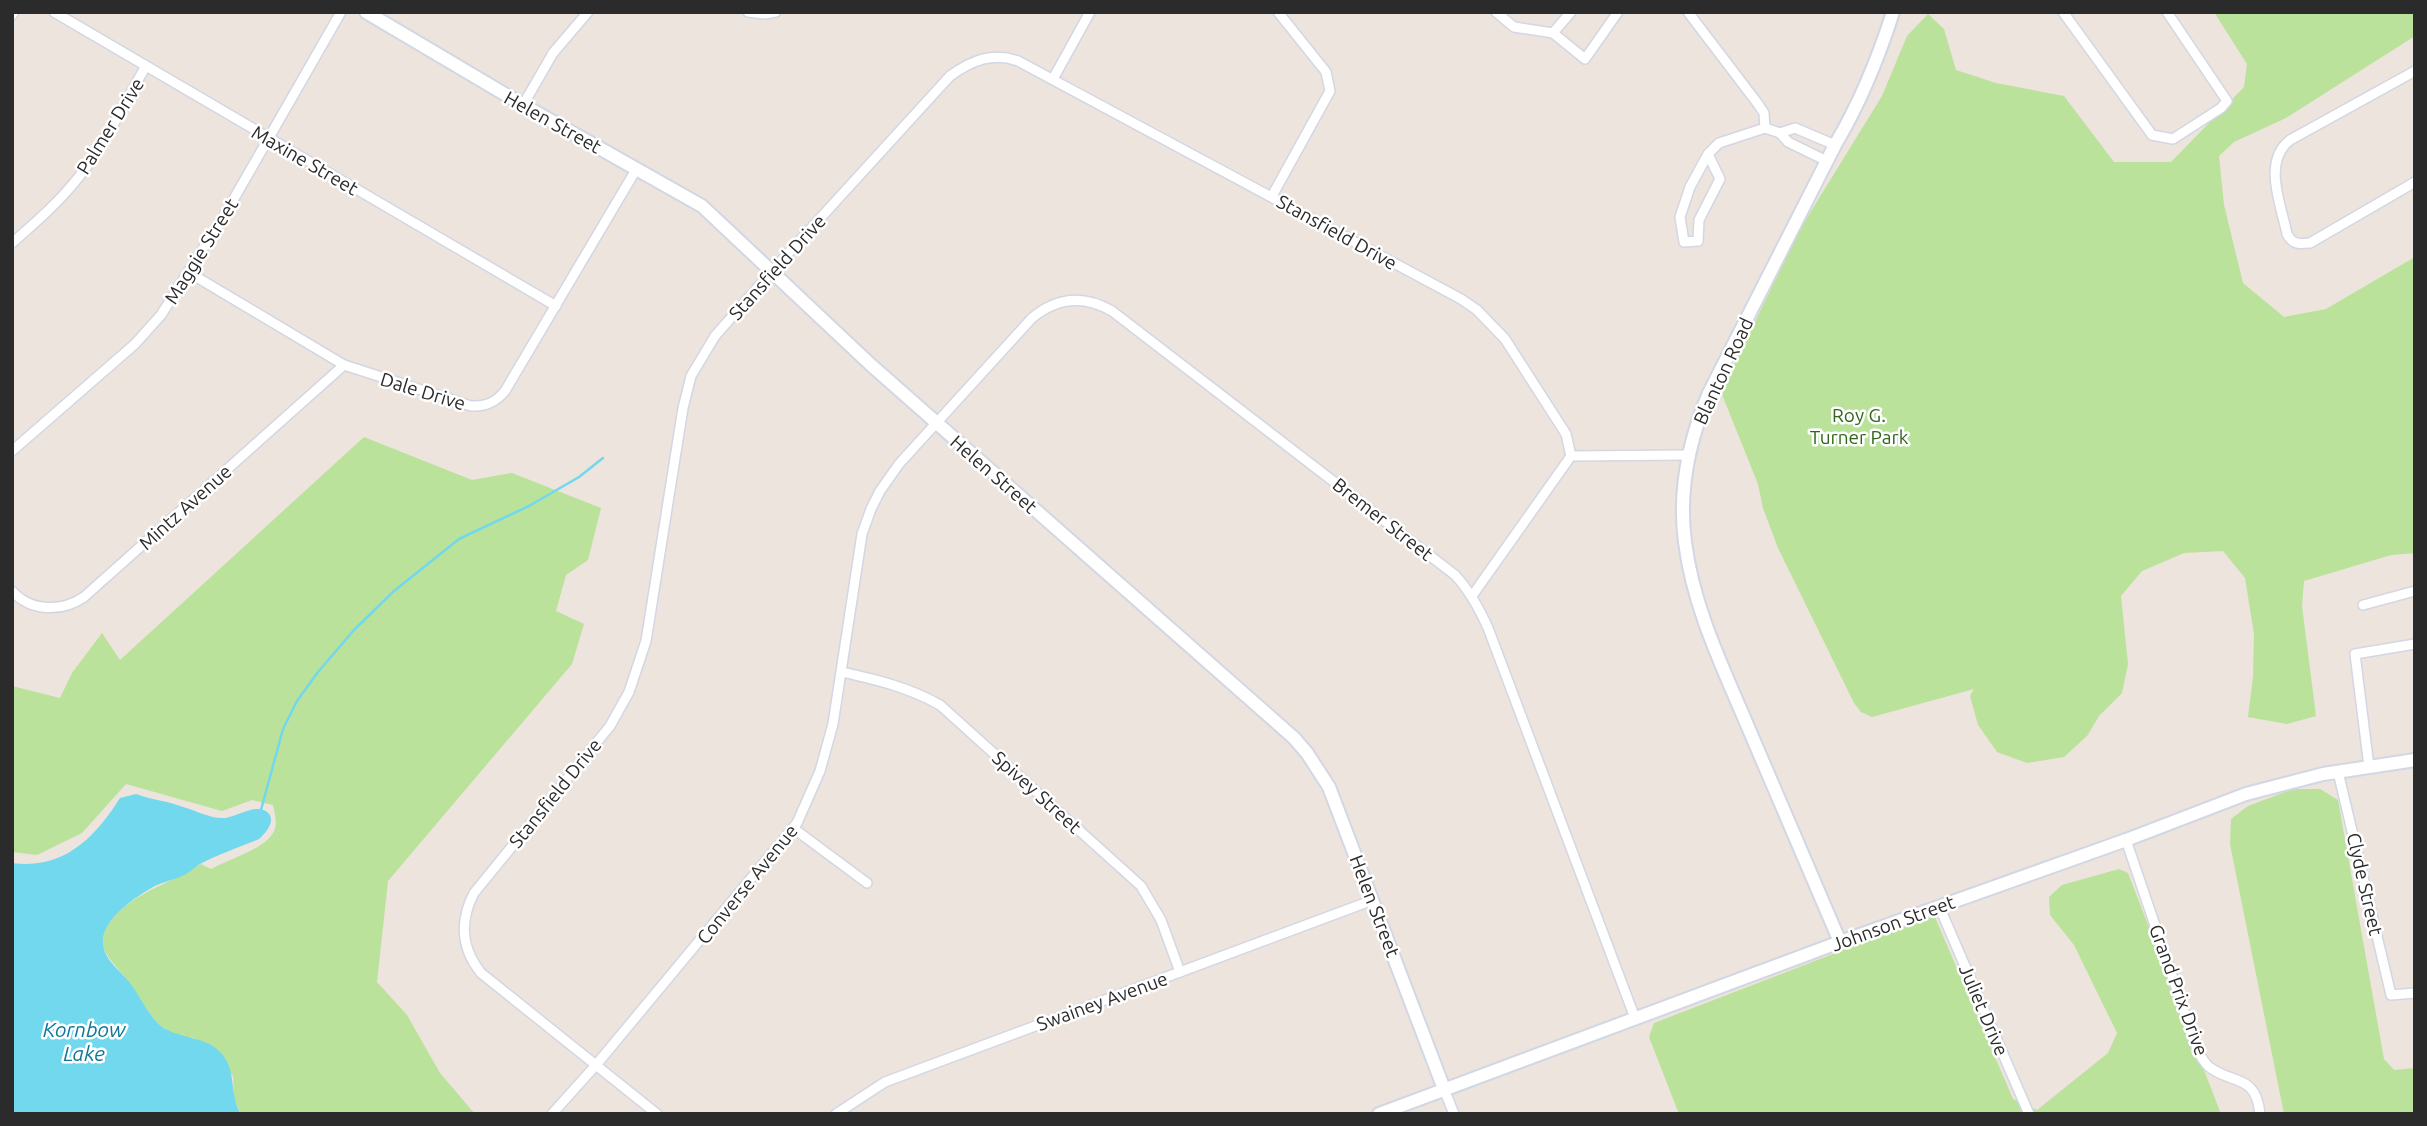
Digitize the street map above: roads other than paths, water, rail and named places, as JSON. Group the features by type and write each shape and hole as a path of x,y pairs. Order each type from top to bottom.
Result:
{"street":[{"name":"Maxine Street","path":"54,12 556,306"},
{"name":"Maggie Street","path":"12,451 144,335 161,315 228,209 341,12"},
{"name":"Helen Street","path":"366,12 702,206 871,365 1294,738 1329,787 1444,1089"},
{"path":"523,105 553,53 588,12"},
{"path":"748,12 776,12"},
{"path":"1053,79 1090,12"},
{"path":"1272,196 1330,91 1326,72 1278,12"},
{"path":"1496,12 1514,27 1553,33 1586,59 1618,12"},
{"path":"1553,33 1571,12"},
{"path":"1688,12 1764,113 1765,128"},
{"name":"Blanton Road","path":"1840,942 1708,631 1684,541 1683,521 1688,455 1699,417 1850,119 1870,76 1893,12"},
{"path":"2063,12 2152,135 2173,139 2221,108 2227,101 2167,12"},
{"name":"Stansfield Drive","path":"657,1114 481,973 467,951 463,928 465,911 474,893 610,726 629,692 646,641 683,408 691,376 715,336 950,76 961,68 979,60 999,57 1018,61 1461,299 1477,310 1505,339 1566,434 1571,456"},
{"name":"Palmer Drive","path":"12,243 79,177 146,66"},
{"path":"2415,71 2290,140 2278,153 2275,170 2287,234 2291,241 2297,244 2310,243 2415,183"},
{"path":"1708,153 1720,179 1699,220 1698,241 1684,243 1681,217 1695,175 1708,153 1719,143 1765,128 1780,133 1788,142 1827,161"},
{"path":"1780,133 1795,128 1835,145"},
{"name":"Dale Drive","path":"188,272 344,365 471,406 484,406 496,401 505,391 637,168"},
{"name":"Bremer Street","path":"937,424 1032,317 1043,309 1068,300 1081,299 1100,304 1455,575 1472,596 1488,628 1635,1018"},
{"name":"Mintz Avenue","path":"12,591 22,600 40,607 66,606 84,597 344,365"},
{"name":"Converse Avenue","path":"552,1114 793,828 808,801 824,759 842,672 862,534 867,518 891,474 937,424"},
{"path":"1472,596 1571,456 1688,455"},
{"path":"2363,605 2415,591"},
{"path":"2369,767 2355,654 2415,643"},
{"name":"Spivey Street","path":"842,672 890,682 940,705 1141,886 1161,920 1180,972"},
{"name":"Johnson Street","path":"1379,1114 2246,794 2338,772 2415,760"},
{"name":"Clyde Street","path":"2338,772 2391,996 2415,993"},
{"path":"793,828 867,883"},
{"name":"Grand Prix Drive","path":"2126,840 2198,1052 2208,1066 2246,1084 2254,1092 2260,1114"},
{"name":"Swainey Avenue","path":"836,1114 885,1082 1373,900"},
{"name":"Juliet Drive","path":"1939,906 2029,1114"},
{"path":"1444,1089 1454,1114"}],"water":[{"name":"Kornbow Lake","path":"136,794 214,817 225,818 257,809 270,815 271,822 259,839 207,860 185,875 156,885 128,903 107,927 103,944 107,955 156,1022 176,1034 201,1040 222,1054 230,1068 235,1099 241,1114 12,1114 12,863 30,864 62,856 76,848 100,826 120,798"}],"waterway":[{"path":"261,810 283,729 297,701 354,630 394,591 459,539 529,506 579,477 603,458"}],"park label":[{"name":"Roy G. Turner Park","path":"1859,426"}]}
